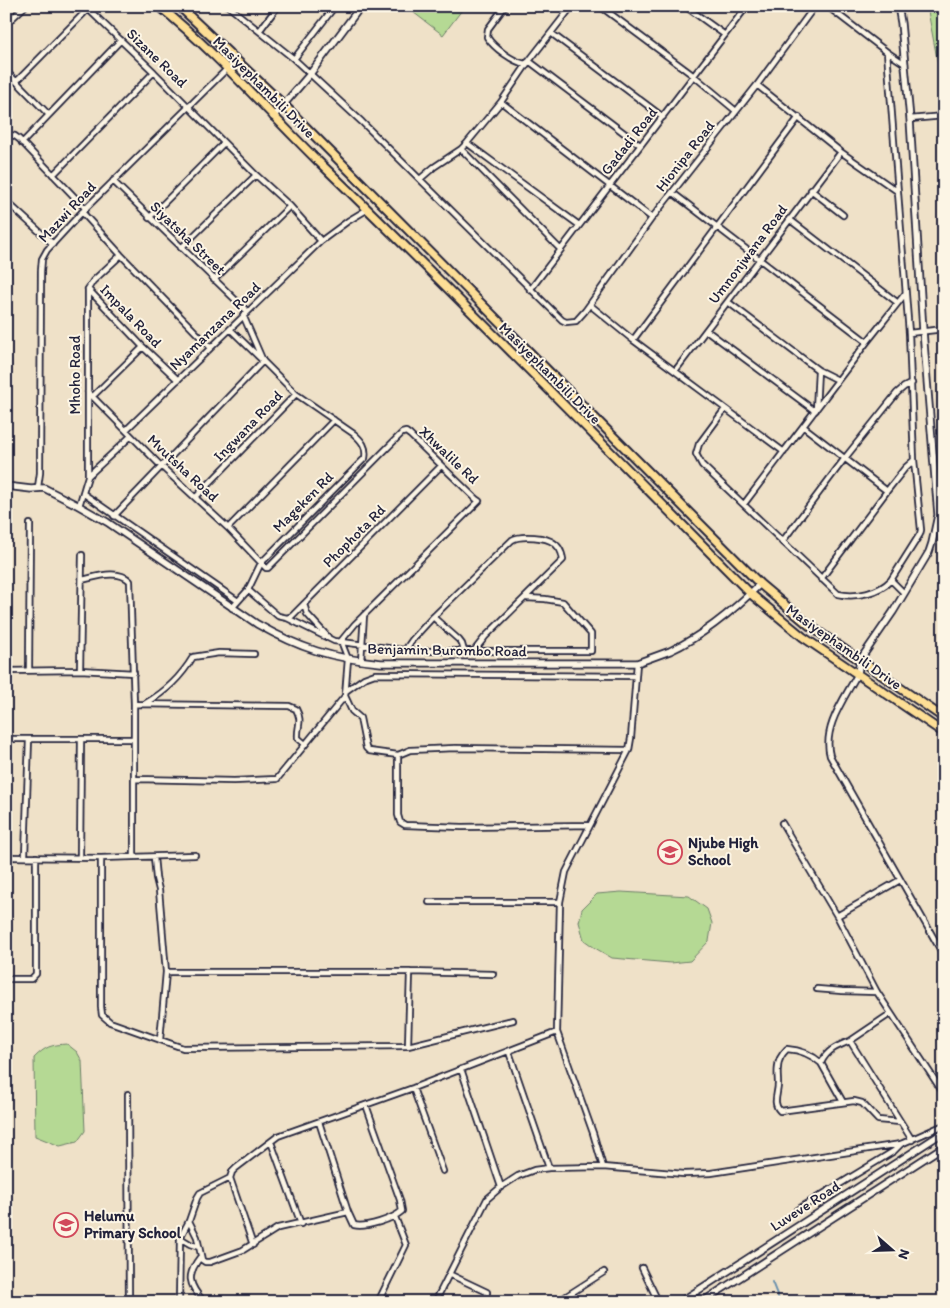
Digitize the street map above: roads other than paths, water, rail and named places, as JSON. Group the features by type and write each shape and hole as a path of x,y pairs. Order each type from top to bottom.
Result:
{"main road":[{"name":"Masiyephambili Drive","path":"159,6 228,68 273,117 368,209 750,594 803,636 944,733"},
{"name":"Masiyephambili Drive","path":"179,6 284,105 760,584 810,626 944,718"}],"street":[{"path":"6,24 25,6"},
{"path":"228,6 294,59 362,122 530,290"},
{"path":"260,30 278,6"},
{"path":"294,59 335,6"},
{"path":"273,117 310,74 361,6"},
{"path":"505,6 488,29 487,37 491,43 516,61 525,64 530,62"},
{"path":"420,179 467,143 501,102 572,6"},
{"path":"600,6 694,76 736,111"},
{"path":"685,6 725,36"},
{"name":"Hionipa Road","path":"530,290 562,320 576,322 652,218 816,6"},
{"path":"827,6 905,64"},
{"path":"898,6 910,119 923,331 938,515 929,552 860,660 858,673 832,722 827,748 944,956"},
{"name":"Gadadi Road","path":"530,290 725,36 745,7"},
{"path":"17,81 87,8"},
{"name":"Sizane Road","path":"87,8 154,72 256,175 290,206 321,241"},
{"path":"551,33 663,117"},
{"path":"22,143 121,40"},
{"path":"725,409 699,444 696,454 702,465 838,594 845,596 869,592 885,586 891,580 921,530 914,460 909,332 887,52"},
{"name":"Mazwi Road","path":"44,488 38,487 40,473 40,271 42,258 113,181 236,60"},
{"path":"530,62 640,145"},
{"path":"6,71 49,114"},
{"path":"53,174 154,72"},
{"path":"6,81 12,76"},
{"path":"756,85 841,152 897,191"},
{"path":"501,102 652,218"},
{"path":"910,119 944,116"},
{"path":"633,340 715,227 799,117"},
{"path":"6,134 15,136 53,174 121,255 210,347"},
{"path":"149,218 224,143"},
{"path":"467,143 579,225"},
{"path":"461,149 560,249"},
{"name":"Umnonjwana Road","path":"675,371 841,152"},
{"path":"181,248 256,175"},
{"name":"Siyatsha Street","path":"113,181 245,313"},
{"path":"811,190 843,215"},
{"path":"673,193 866,342"},
{"path":"6,201 53,244"},
{"path":"214,280 290,206"},
{"name":"Nyamanzana Road","path":"126,430 321,241 368,209"},
{"path":"789,219 898,303"},
{"path":"88,289 93,281 121,255"},
{"name":"Impala Road","path":"88,289 143,347 178,380"},
{"name":"Mhoho Road","path":"80,506 88,476 88,289"},
{"path":"744,504 804,427 866,342 905,294"},
{"path":"728,302 818,370 838,380"},
{"path":"590,305 633,340 784,452"},
{"path":"245,313 263,361"},
{"path":"228,528 334,420 296,394 230,329"},
{"path":"909,332 944,329"},
{"path":"706,330 816,411"},
{"path":"92,397 143,347"},
{"path":"114,516 263,361"},
{"path":"816,411 818,370"},
{"path":"782,542 897,393 904,386 912,383"},
{"name":"Mvutsha Road","path":"88,392 131,436 228,528 261,563"},
{"name":"Ingwana Road","path":"196,497 296,394"},
{"name":"Mageken Rd","path":"232,608 248,590 261,563 365,458 366,453 362,442 334,420"},
{"path":"804,427 887,491"},
{"name":"Xhwalile Rd","path":"261,563 264,567 268,568 402,433 406,432 410,435 479,502 347,632 341,641"},
{"path":"88,476 131,436"},
{"path":"821,579 887,491 914,460"},
{"name":"Phophota Rd","path":"285,618 304,604 442,466"},
{"name":"Benjamin Burombo Road","path":"6,486 31,489 44,488 107,522 256,624 309,650 361,661 390,663 637,663 670,651 695,637 726,616 760,584"},
{"path":"84,494 238,601"},
{"path":"28,670 30,524"},
{"path":"405,650 434,617 514,538 546,538 560,550 563,560 485,637 474,651"},
{"path":"80,670 82,555"},
{"path":"82,580 112,575 122,576 130,581 136,779 134,857"},
{"path":"891,580 904,593"},
{"path":"248,590 272,612 330,639 363,645 418,652 591,651 592,634 563,602 526,598"},
{"path":"304,604 307,614 330,639"},
{"path":"361,661 364,615"},
{"path":"434,617 459,640 464,651"},
{"path":"341,641 348,659 346,694 352,711 360,718 366,748 369,751 398,755 410,750 455,748 629,750"},
{"path":"145,704 162,694 174,683 193,657 219,653 254,654"},
{"path":"603,1167 593,1133 557,1032 560,902 566,872 629,750 637,663"},
{"path":"6,671 80,670 134,673"},
{"path":"136,779 234,781 277,779 346,694 364,678 375,674 636,676"},
{"path":"134,704 289,706 296,708 300,721 298,738 305,744"},
{"path":"25,856 29,738"},
{"path":"6,739 134,739"},
{"path":"80,857 81,739"},
{"path":"398,755 398,815 400,822 405,825 462,827 590,825"},
{"path":"782,823 837,916 890,1014 944,1094"},
{"path":"6,857 101,858 195,855"},
{"path":"6,979 31,979 36,974 36,857"},
{"path":"154,857 159,890 166,972 160,1040"},
{"path":"101,858 101,1006 102,1015 110,1022 183,1048 408,1046 514,1020"},
{"path":"837,916 900,880"},
{"path":"428,902 560,902"},
{"path":"166,972 494,974"},
{"path":"408,1046 410,972"},
{"path":"817,989 877,992"},
{"path":"821,1063 825,1054 832,1049 850,1041 890,1014"},
{"path":"253,1245 230,1175 236,1168 278,1136 413,1088 557,1032"},
{"path":"850,1041 912,1140"},
{"path":"843,1102 821,1063 810,1054 791,1049 787,1049 784,1052 778,1067 776,1103 777,1109 780,1111 843,1102 859,1102 878,1120 900,1122"},
{"path":"509,1052 549,1168"},
{"path":"461,1069 501,1186"},
{"path":"413,1088 443,1171"},
{"path":"128,1094 129,1302"},
{"path":"319,1122 354,1225 360,1226 395,1217 402,1211 400,1200 366,1105"},
{"path":"435,1302 484,1204 491,1194 526,1172 549,1168 603,1167 711,1174 901,1144 944,1125"},
{"name":"Luveve Road","path":"680,1302 944,1132"},
{"path":"271,1142 300,1224"},
{"path":"798,1210 894,1151 901,1144"},
{"name":"Luveve Road","path":"702,1302 944,1146"},
{"path":"179,1302 180,1238 189,1222 200,1193 230,1178"},
{"path":"189,1222 197,1237 201,1256 205,1262 210,1262 253,1245 278,1228 348,1212"},
{"path":"378,1302 406,1245 395,1217"},
{"path":"180,1238 190,1244 199,1246"},
{"path":"201,1256 190,1274 191,1284 204,1302"},
{"path":"642,1268 656,1297 652,1302"},
{"path":"557,1302 604,1272"},
{"path":"449,1274 487,1292 486,1302"}],"waterway":[{"path":"772,1282 780,1302"}],"place":[{"name":"Njube High School","path":"670,852"},
{"name":"Helumu Primary School","path":"66,1225"}]}
